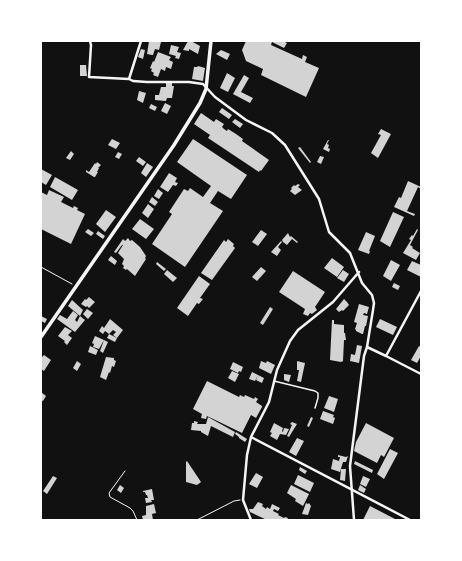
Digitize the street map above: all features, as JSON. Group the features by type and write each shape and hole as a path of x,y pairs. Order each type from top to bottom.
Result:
{"main road":[{"path":"41,336 174,145 200,103 206,89 211,41"}],"street":[{"path":"90,41 89,77 129,78 133,81 189,82 203,84 206,89 246,120 272,133 285,145 320,199 329,232 350,253 359,272 362,283 372,295 374,303 367,347 364,356 351,459 351,489 354,520"},
{"path":"129,78 141,41"},
{"path":"251,520 243,500 247,455 252,437 269,402 277,370 298,330 333,302 359,272"},
{"path":"386,356 421,291"},
{"path":"367,347 421,374"},
{"path":"252,437 410,520"}],"lane":[{"path":"274,381 315,391 318,393 315,408"}],"path":[{"path":"41,267 77,286"},
{"path":"125,471 109,493 110,497 134,511 137,520"},
{"path":"197,520 234,501 243,500"}],"building":[{"path":"149,41 161,42 159,50 155,49 153,55 147,54"},
{"path":"188,41 200,46 198,54 189,49 189,51 183,50"},
{"path":"246,41 283,41 287,43 284,48 272,42 271,45 302,59 303,55 307,57 305,62 319,68 306,97 261,75 263,69 246,61 242,50"},
{"path":"171,45 179,47 177,52 181,53 179,59 175,58 176,56 169,54"},
{"path":"141,49 145,50 143,59 138,57"},
{"path":"221,50 230,54 227,60 216,54"},
{"path":"158,52 171,57 169,60 173,62 171,69 166,67 165,71 161,69 158,77 153,75 154,73 150,68"},
{"path":"80,65 86,65 87,76 80,76"},
{"path":"198,66 205,68 203,81 192,79 194,67"},
{"path":"227,73 235,78 228,92 220,88"},
{"path":"244,75 249,78 241,92 253,98 250,103 233,94"},
{"path":"166,82 172,83 172,86 174,86 172,98 167,98 166,101 155,100 155,95 159,95 161,87 166,87"},
{"path":"139,91 146,93 143,103 137,100"},
{"path":"165,103 171,106 167,114 161,111"},
{"path":"151,104 157,107 155,111 149,108"},
{"path":"222,108 232,115 229,119 219,112"},
{"path":"201,113 214,122 216,119 224,124 222,127 224,129 227,131 228,129 236,134 243,139 242,141 269,160 261,171 260,170 259,172 208,138 210,135 194,124"},
{"path":"235,119 243,124 240,128 232,122"},
{"path":"381,129 391,134 378,158 371,153 381,135 378,134"},
{"path":"112,139 120,143 116,149 108,145"},
{"path":"193,139 247,175 231,199 218,191 210,203 223,211 185,267 152,244 172,214 169,212 184,189 188,191 190,188 203,197 211,186 177,162"},
{"path":"328,140 327,144 329,145 328,148 330,149 329,152 323,149"},
{"path":"300,147 311,162 310,163 298,148"},
{"path":"71,151 74,154 70,160 66,158"},
{"path":"118,152 122,154 119,159 115,157"},
{"path":"320,156 324,157 321,164 317,162"},
{"path":"139,157 146,162 143,166 136,161"},
{"path":"97,162 101,165 94,177 86,172 86,170 89,172"},
{"path":"147,163 153,167 146,177 141,173"},
{"path":"41,169 52,175 46,185 41,182"},
{"path":"169,173 177,178 175,182 178,183 176,186 173,185 168,192 160,187"},
{"path":"55,177 78,190 72,200 50,187"},
{"path":"408,181 421,187 421,189 418,187 407,211 415,214 414,216 394,207 399,197 401,198"},
{"path":"298,184 300,185 298,187 302,190 295,195 290,191 294,185 295,186"},
{"path":"158,189 163,193 159,199 154,196"},
{"path":"49,190 64,197 61,202 73,208 74,206 78,208 77,210 85,214 71,244 41,229 41,192 47,195"},
{"path":"152,197 158,202 155,206 149,202"},
{"path":"148,204 154,209 148,218 142,213"},
{"path":"106,210 116,217 105,232 96,224"},
{"path":"393,212 404,217 390,247 380,241"},
{"path":"140,219 154,229 146,239 132,229"},
{"path":"88,229 94,233 91,236 85,232"},
{"path":"417,229 418,230 410,245 420,253 416,260 403,253 411,240 409,239 412,235 413,236"},
{"path":"261,230 267,234 258,246 252,242"},
{"path":"98,231 105,236 103,239 96,234"},
{"path":"366,232 375,236 369,254 358,250"},
{"path":"288,233 290,237 291,236 298,242 297,243 292,239 287,245 283,242 282,240"},
{"path":"128,238 140,247 146,256 146,259 135,276 127,269 126,270 123,268 124,266 122,264 124,259 118,253 123,245 116,253 114,252 123,239 125,241"},
{"path":"228,239 234,244 233,246 235,248 212,280 201,273 224,240 226,242"},
{"path":"281,241 282,242 278,247 281,250 277,256 271,252"},
{"path":"111,256 117,261 115,265 108,260"},
{"path":"332,258 344,267 337,277 324,268"},
{"path":"391,260 400,265 391,281 383,276"},
{"path":"412,261 421,265 421,277 407,270"},
{"path":"157,262 166,269 164,271 156,264"},
{"path":"261,267 266,271 257,281 252,277"},
{"path":"167,270 177,278 173,282 164,274"},
{"path":"343,270 349,274 344,282 337,278"},
{"path":"293,271 325,292 315,307 317,310 312,314 310,313 308,316 303,314 305,309 279,292"},
{"path":"199,276 210,284 200,298 203,299 199,304 197,303 188,316 177,308"},
{"path":"394,283 400,286 398,290 392,287"},
{"path":"89,297 95,302 89,308 81,304"},
{"path":"344,299 349,305 343,311 342,310 339,312 336,309"},
{"path":"72,300 83,310 80,316 68,306"},
{"path":"359,304 369,307 367,314 364,313 363,315 368,316 363,334 356,331 355,329 357,323 354,322"},
{"path":"270,307 273,309 263,325 260,323"},
{"path":"87,309 93,313 88,319 83,314"},
{"path":"73,311 78,315 75,320 77,322 80,316 85,320 75,332 57,319 60,315 67,319"},
{"path":"41,316 47,319 45,323 41,321"},
{"path":"110,319 123,330 117,338 113,335 116,332 113,330 109,334 105,331 103,334 99,331 102,326 104,328"},
{"path":"380,319 397,327 393,335 376,327"},
{"path":"332,320 334,320 334,324 344,325 346,340 344,340 343,361 341,362 330,360"},
{"path":"65,327 72,331 68,335 72,338 67,345 64,342 65,341 58,336"},
{"path":"109,334 117,338 115,342 107,338"},
{"path":"95,336 104,340 99,349 93,347 94,344 92,343"},
{"path":"104,340 108,342 103,353 100,351"},
{"path":"357,345 362,346 359,363 350,361 351,354 355,355"},
{"path":"90,346 98,350 96,355 88,352"},
{"path":"419,346 421,347 421,356 417,363 411,360"},
{"path":"44,355 51,360 44,371 41,369 41,358"},
{"path":"106,357 114,358 116,361 114,367 112,366 106,380 100,377"},
{"path":"77,361 81,364 77,371 73,368"},
{"path":"261,361 266,363 267,361 275,365 271,374 259,368"},
{"path":"297,361 305,363 301,382 297,381 299,370 297,370"},
{"path":"233,362 243,367 241,372 239,371 238,373 230,369"},
{"path":"232,371 239,374 235,382 228,378"},
{"path":"252,372 258,375 255,381 249,379"},
{"path":"284,374 291,375 289,382 284,380"},
{"path":"258,375 264,378 262,383 256,380"},
{"path":"207,381 239,397 240,395 244,397 245,395 258,399 256,402 262,407 256,418 251,415 242,433 207,416 206,419 201,418 202,414 193,409"},
{"path":"41,392 46,396 43,401 41,400"},
{"path":"329,396 338,399 334,412 324,408"},
{"path":"323,411 334,415 333,417 335,418 333,424 320,419"},
{"path":"208,417 235,432 233,437 211,426 208,436 201,431 191,430 192,423 194,423 194,421 198,422 197,424 206,424"},
{"path":"311,417 313,418 309,427 307,426"},
{"path":"292,422 297,424 289,437 287,436 292,425 290,424"},
{"path":"274,423 283,428 283,432 284,428 289,429 286,435 280,434 277,440 270,436"},
{"path":"366,423 394,438 384,457 381,455 377,463 354,451 356,442"},
{"path":"236,432 247,439 245,442 235,434"},
{"path":"297,438 304,441 296,456 289,452"},
{"path":"390,449 398,453 384,479 377,474"},
{"path":"338,455 348,456 346,462 343,462 340,472 331,469 333,459 339,461 340,457 338,457"},
{"path":"187,461 201,482 197,485 186,482"},
{"path":"355,461 373,470 372,473 354,464"},
{"path":"300,467 307,471 305,474 299,470"},
{"path":"341,469 346,469 345,481 340,480"},
{"path":"256,473 263,477 257,488 249,484"},
{"path":"298,475 314,483 310,492 294,484"},
{"path":"53,476 57,478 47,494 43,491"},
{"path":"363,476 370,479 366,487 360,484"},
{"path":"120,485 124,488 121,493 117,490"},
{"path":"291,485 309,494 303,506 287,493"},
{"path":"360,485 366,489 364,493 358,490"},
{"path":"152,489 154,500 146,503 145,498 148,498 143,491"},
{"path":"258,502 263,504 262,506 266,509 267,507 270,509 272,504 280,508 278,511 274,509 273,511 284,518 288,518 287,520 267,520 250,512 249,509 253,509"},
{"path":"306,503 309,503 311,506 308,515 302,514"},
{"path":"154,504 156,513 152,514 153,520 143,520 142,516 146,515 146,506"},
{"path":"370,506 397,520 363,520"}]}
